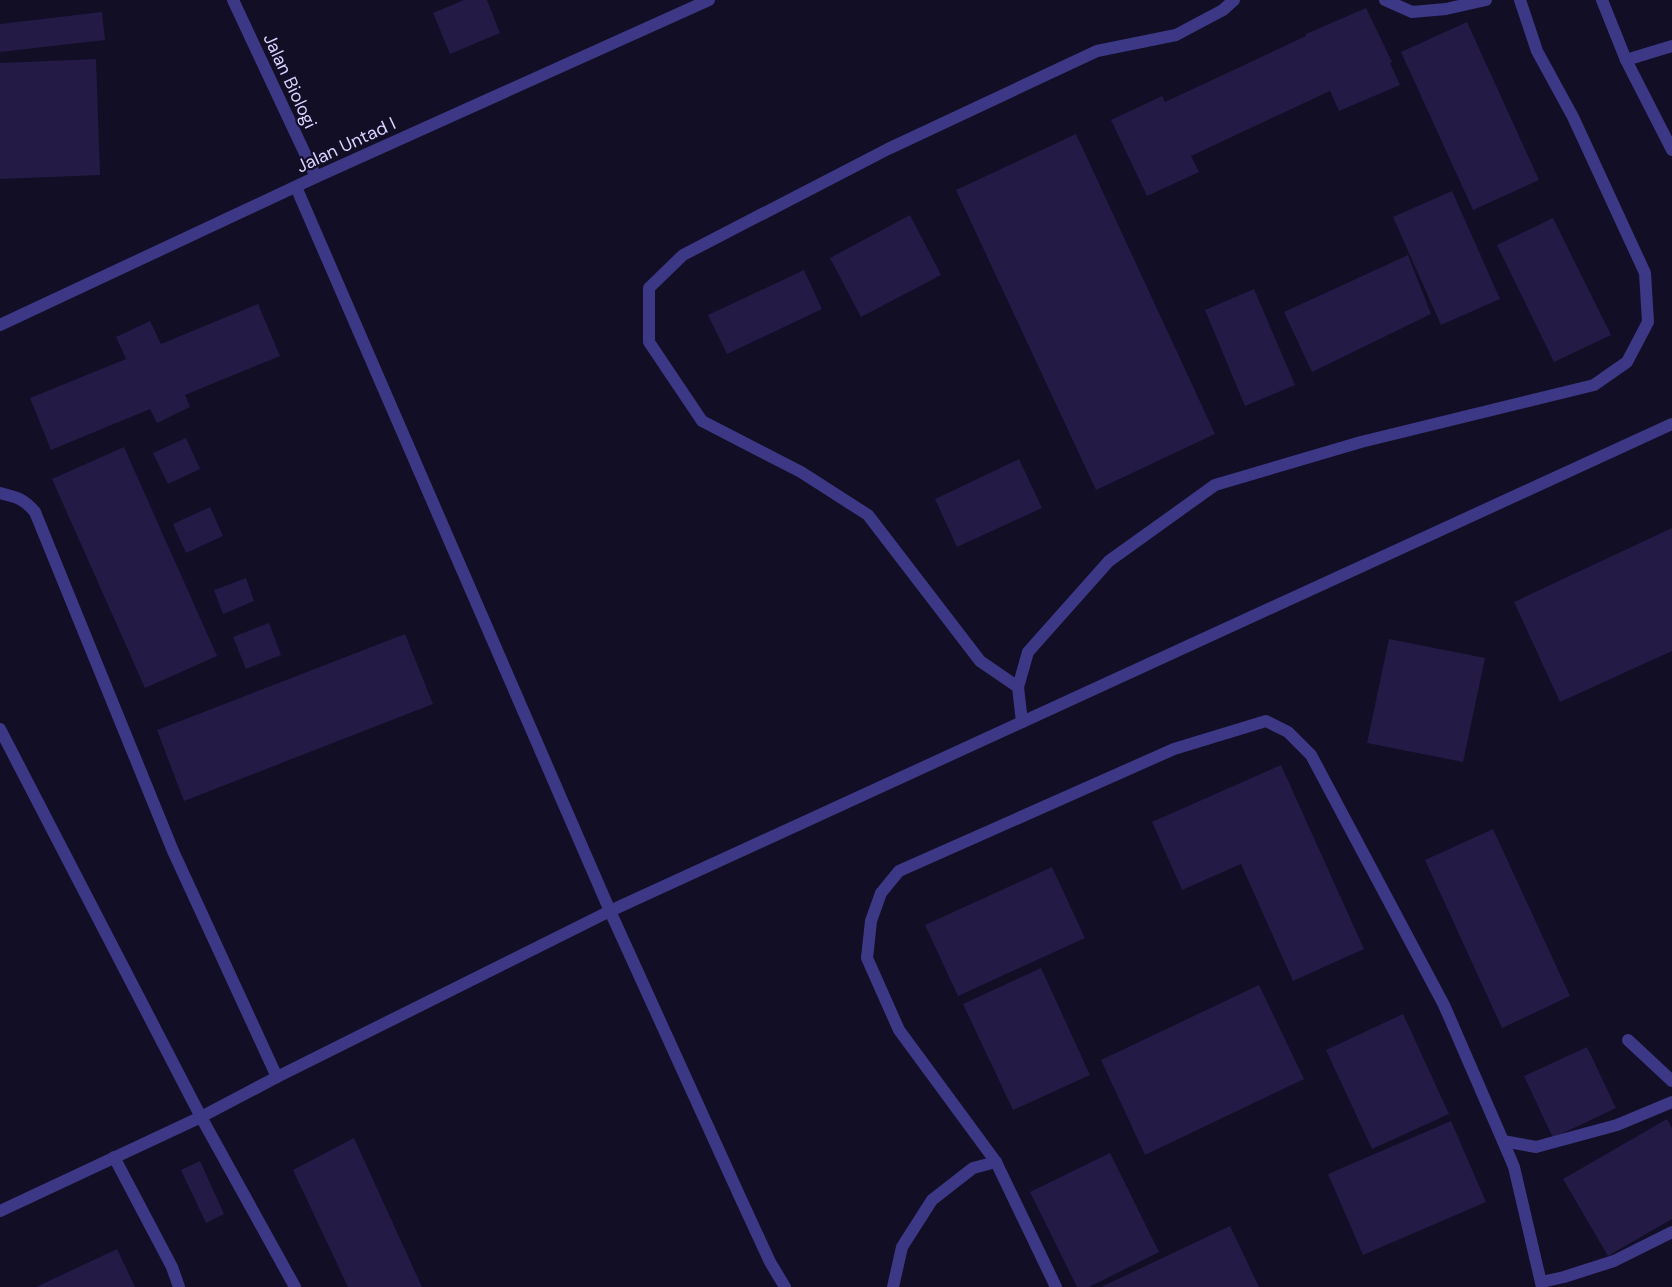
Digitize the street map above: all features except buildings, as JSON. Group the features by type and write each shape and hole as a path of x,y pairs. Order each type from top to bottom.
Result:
{"street":[{"name":"Jalan Biologi","path":"233,0 316,177"},
{"name":"Jalan Untad I","path":"0,325 316,177 709,0"},
{"path":"1018,687 980,661 868,515 801,472 702,421 649,342 650,288 684,255 888,149 1097,52 1176,35 1223,10 1234,0"},
{"path":"1385,0 1412,12 1446,9 1486,0"},
{"path":"1022,722 1018,687 1028,652 1109,561 1215,486 1361,442 1594,385 1627,362 1648,322 1645,273 1573,117 1537,51 1520,0"},
{"path":"1602,0 1626,60 1666,122 1672,150"},
{"path":"1626,60 1672,46"},
{"path":"296,187 610,911 770,1262 785,1287"},
{"path":"0,1211 201,1117 277,1077 610,911 1672,424"},
{"path":"0,493 16,497 27,503 35,512 173,851 277,1077"},
{"path":"1056,1287 996,1162 900,1030 867,958 871,921 881,893 899,871 1174,749 1266,721 1288,732 1311,756 1444,1005 1514,1167 1542,1285 1614,1261 1672,1232"},
{"path":"0,729 6,753 201,1117 296,1287"},
{"path":"1628,1040 1672,1081"},
{"path":"1503,1141 1536,1147 1617,1125 1672,1102"},
{"path":"114,1157 172,1267 178,1287"},
{"path":"893,1287 902,1247 932,1200 973,1168 996,1162"}]}
